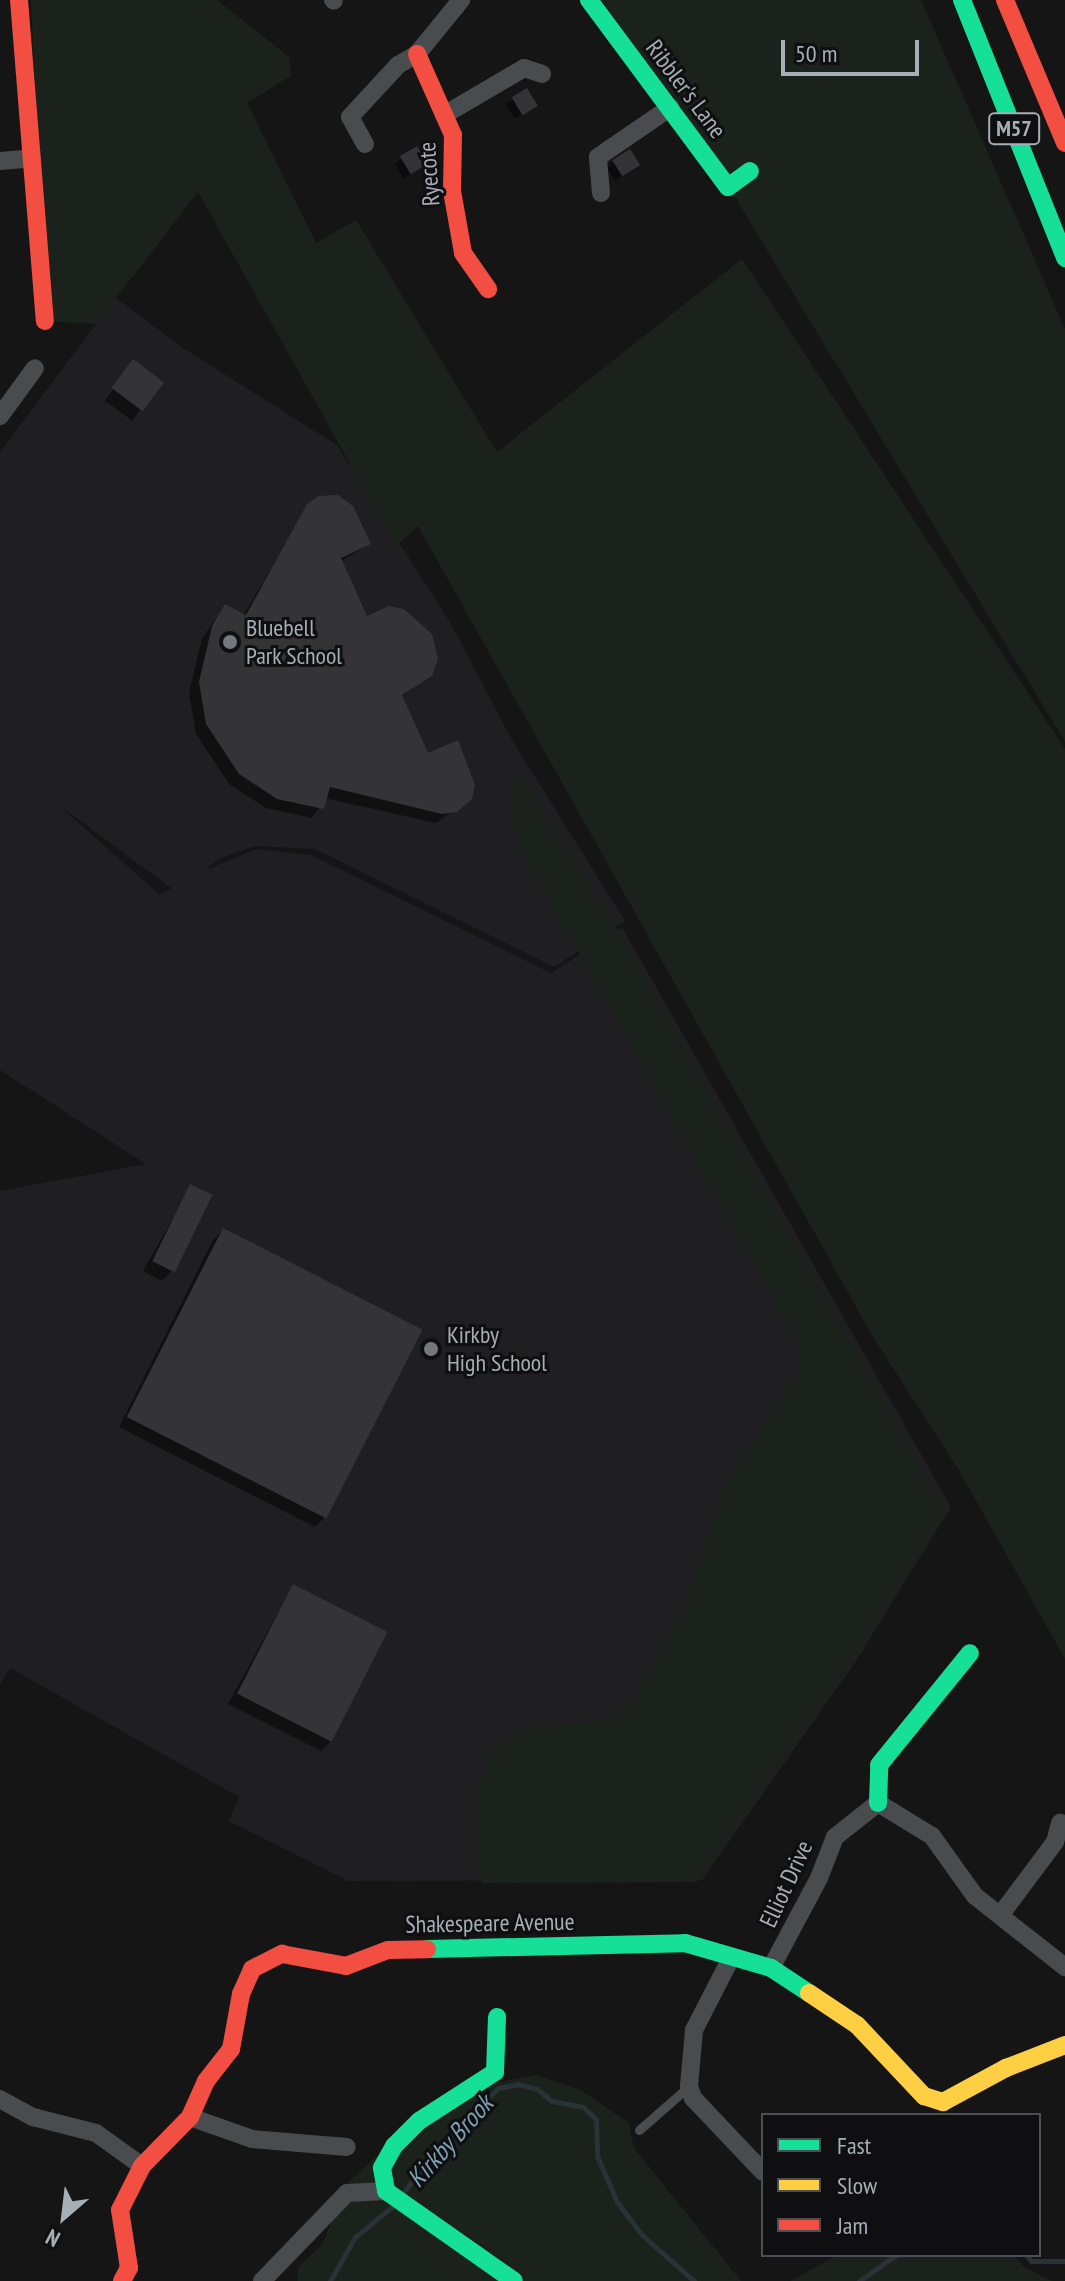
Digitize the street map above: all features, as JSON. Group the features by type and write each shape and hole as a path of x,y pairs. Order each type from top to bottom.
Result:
{"main road":[{"path":"19,0 45,321"},
{"name":"Ribbler's Lane","path":"589,0 728,187 750,171"},
{"name":"M57","path":"962,0 1065,258"},
{"name":"M57","path":"1005,0 1065,143"},
{"name":"M57","path":"1014,0 1040,82"},
{"name":"Ryecote","path":"417,54 453,135 452,191 463,253 488,289"},
{"path":"878,1803 879,1765 970,1653"},
{"name":"Shakespeare Avenue","path":"122,2281 129,2268 120,2210 142,2166 190,2117 206,2081 231,2049 241,1994 252,1969 282,1954 346,1966 388,1950 685,1943 730,1960 771,1968 857,2025 924,2096 943,2102 973,2090 1006,2068 1065,2045"},
{"path":"497,2017 499,2057 495,2072 419,2121 394,2146 382,2168 386,2191 514,2281"}],"street":[{"path":"365,144 350,117 398,65 417,54 461,0"},
{"path":"444,115 524,68 542,74"},
{"path":"601,193 598,157 671,107"},
{"path":"0,161 32,158"},
{"path":"0,416 35,368"},
{"path":"878,1803 932,1836 975,1896 1002,1913 1065,1967"},
{"name":"Elliot Drive","path":"771,1968 835,1837 878,1803"},
{"path":"1002,1913 1055,1842 1060,1823"},
{"path":"730,1960 694,2030 689,2086 693,2098 761,2170"},
{"path":"0,2099 33,2117 96,2133 142,2166"},
{"path":"190,2117 252,2139 347,2147"},
{"path":"262,2281 347,2193 386,2191"}],"lane":[{"path":"639,2130 689,2086"}],"shaded area":[{"path":"31,0 217,0 289,57 291,76 247,103 316,243 356,220 497,452 742,259 1065,749 1065,1659 960,1472 873,1337 418,526 396,546 198,192 96,324 45,321"},
{"path":"602,0 921,0 1065,329 1065,742 698,136"},
{"name":"Kirkby High School","path":"116,298 183,348 337,445 451,624 512,740 625,921 554,967 315,849 255,846 218,859 204,871 256,849 311,855 551,973 622,927 951,1507 856,1661 702,1880 348,1881 229,1821 239,1797 10,1668 0,1685 0,1191 146,1164 0,1070 0,452","holes":["55,802 171,888 160,895"]},
{"path":"518,773 617,929 947,1513 850,1663 697,1882 482,1883 477,1860 474,1801 493,1751 525,1729 602,1721 629,1708 684,1610 727,1484 803,1364 795,1337 522,851 510,811"},
{"path":"536,2075 581,2090 629,2123 634,2148 741,2281 298,2281 298,2267 323,2244 339,2200 330,2199 446,2093"},
{"path":"834,2257 1016,2257 1025,2268 1052,2281 790,2281"}],"building":[{"path":"527,88 538,106 522,115 512,97"},
{"path":"417,146 428,164 411,174 400,156"},
{"path":"630,149 640,165 622,176 612,160"},
{"path":"133,359 164,382 142,411 111,388"},
{"path":"338,495 353,506 371,544 341,558 367,616 389,606 404,609 432,634 438,659 432,676 402,695 428,753 458,740 475,785 472,799 457,812 442,814 330,787 324,809 277,799 239,774 206,724 199,682 212,626 225,604 246,615 307,504 319,496"},
{"path":"190,1184 212,1195 175,1272 152,1261"},
{"path":"223,1228 423,1330 326,1519 127,1417"},
{"path":"293,1584 387,1632 332,1742 237,1694"}],"waterway":[{"name":"Kirkby Brook","path":"404,2192 433,2153 498,2088 518,2084 537,2089 552,2101 583,2107 596,2119 597,2156 617,2202 642,2235 694,2281"},
{"name":"Kirkby Brook","path":"330,2281 355,2237 393,2206"},
{"name":"Kirkby Brook","path":"859,2281 893,2257"},
{"name":"Kirkby Brook","path":"1028,2257 1031,2261 1065,2261"}],"traffic: fast":[{"path":"589,0 728,187 750,171"},
{"path":"962,0 1065,258"},
{"path":"878,1803 879,1765 970,1653"},
{"path":"427,1949 685,1943 771,1968 809,1993"},
{"path":"497,2017 495,2072 419,2121 394,2146 382,2168 386,2191 514,2281"}],"traffic: slow":[{"path":"809,1993 857,2025 924,2096 943,2102 1006,2068 1065,2045"}],"traffic: jam":[{"path":"19,0 45,321"},
{"path":"1005,0 1065,143"},
{"path":"417,54 453,135 452,191 463,253 488,289"},
{"path":"122,2281 129,2268 120,2210 142,2166 190,2117 206,2081 231,2049 241,1994 252,1969 282,1954 346,1966 388,1950 427,1949"}],"place":[{"name":"Bluebell Park School","path":"230,642"},
{"name":"Kirkby High School","path":"431,1349"}]}
